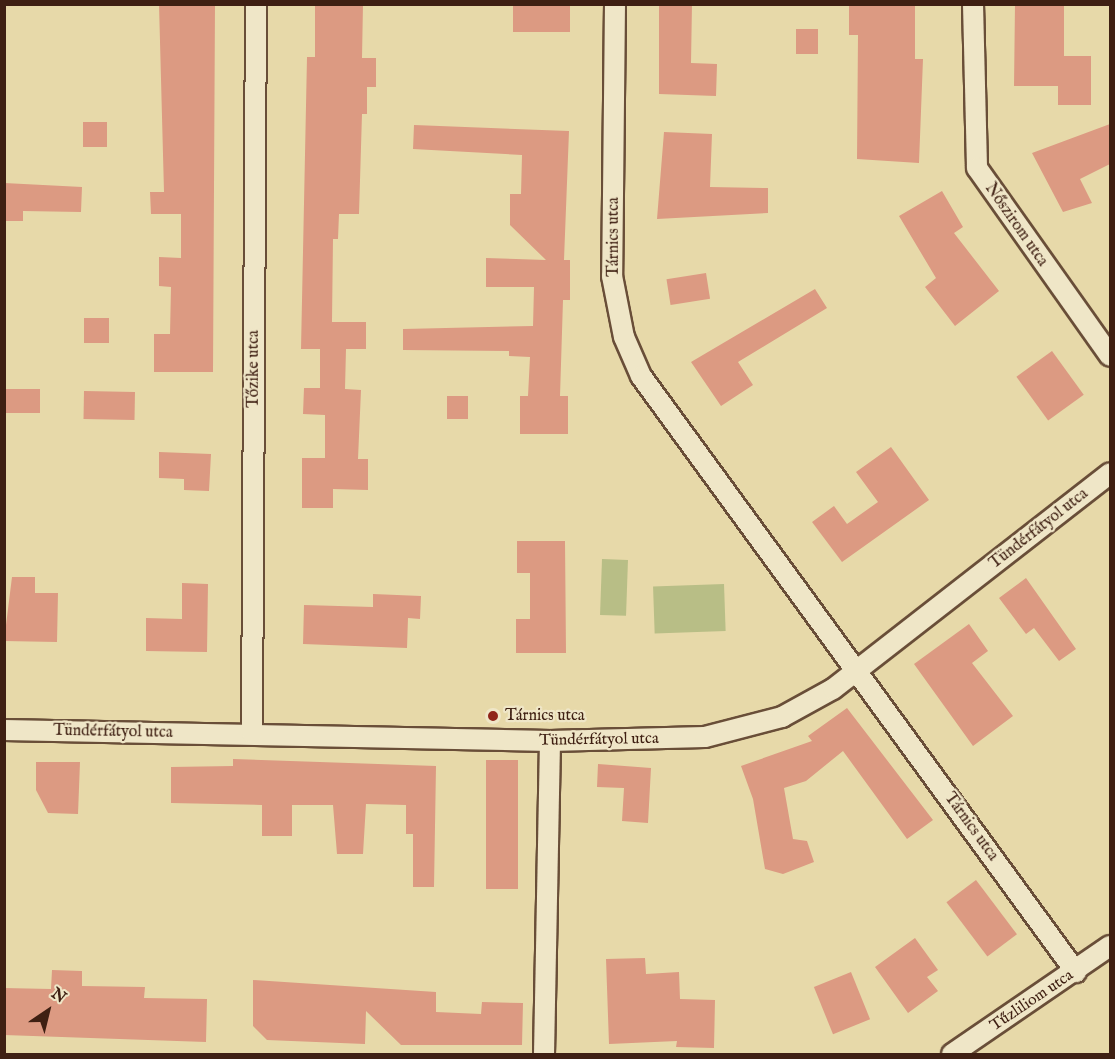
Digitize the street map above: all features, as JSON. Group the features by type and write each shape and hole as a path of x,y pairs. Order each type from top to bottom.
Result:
{"street":[{"name":"Tőzike utca","path":"252,733 256,4"},
{"name":"Tárnics utca","path":"615,4 612,276 624,337 654,399 857,671 1076,972"},
{"name":"Nőszirom utca","path":"973,4 977,168 1110,356"},
{"name":"Tündérfátyol utca","path":"4,730 252,733 550,741 705,737 782,717 857,671 1110,473"},
{"path":"544,1054 550,741"},
{"name":"Tűzliliom utca","path":"952,1054 1076,972 1110,946"}],"green space":[{"path":"602,559 628,560 626,616 600,615"},
{"path":"724,584 726,631 655,633 653,586"}],"building":[{"path":"159,4 215,4 213,372 154,372 154,334 170,334 171,287 159,286 159,257 181,258 181,214 151,214 150,192 164,192"},
{"path":"315,4 363,4 362,58 376,58 376,87 367,87 367,114 362,114 359,214 339,214 338,239 333,239 332,322 366,322 366,349 346,349 345,389 361,390 358,459 368,459 368,490 333,489 333,508 302,508 302,458 325,458 325,415 303,414 304,388 320,388 320,349 301,349 307,57 315,57"},
{"path":"513,4 570,4 570,32 513,32"},
{"path":"659,4 692,4 691,63 717,64 716,96 659,94"},
{"path":"849,4 915,4 915,59 923,59 919,163 857,159 858,35 849,35"},
{"path":"1015,4 1064,4 1064,56 1091,56 1091,105 1058,105 1058,86 1014,86"},
{"path":"796,29 818,29 818,54 796,54"},
{"path":"83,122 107,122 107,147 83,147"},
{"path":"1110,124 1110,164 1080,179 1092,203 1063,212 1032,153"},
{"path":"414,125 569,131 564,260 570,260 570,300 563,300 560,396 568,396 568,434 520,434 520,396 528,396 530,357 509,356 509,351 403,350 403,329 533,326 534,287 486,287 486,258 546,260 510,225 510,194 521,194 522,155 413,149"},
{"path":"664,132 712,134 710,187 768,188 768,213 657,219"},
{"path":"4,183 82,187 81,212 23,211 23,221 4,221"},
{"path":"942,191 963,227 954,233 999,291 955,326 925,287 936,278 899,216"},
{"path":"706,273 710,299 671,305 666,279"},
{"path":"815,289 827,308 738,362 753,385 721,406 691,362"},
{"path":"84,318 109,318 109,343 84,343"},
{"path":"1052,351 1084,395 1048,421 1016,377"},
{"path":"4,389 40,389 40,413 4,413"},
{"path":"84,391 135,392 135,420 84,419"},
{"path":"447,396 468,396 468,419 447,419"},
{"path":"891,447 929,500 842,562 812,522 834,506 847,524 878,502 856,472"},
{"path":"159,452 211,454 209,491 184,490 184,479 159,478"},
{"path":"517,541 565,541 566,653 516,653 516,619 530,619 530,573 517,573"},
{"path":"12,577 35,577 35,593 58,593 57,642 4,641"},
{"path":"1026,578 1076,649 1059,661 1034,628 1026,634 999,598"},
{"path":"182,583 208,584 207,652 146,651 146,618 182,619"},
{"path":"373,594 421,596 420,619 408,618 407,648 303,644 304,605 373,607"},
{"path":"969,624 988,651 972,663 1013,716 973,746 914,664"},
{"path":"847,708 933,820 907,839 843,751 806,781 784,788 793,839 807,841 814,862 783,874 765,869 753,799 741,766 812,741 808,736"},
{"path":"233,759 436,766 434,887 413,887 413,834 406,834 406,805 366,804 363,854 337,854 333,805 292,805 292,836 262,836 262,805 171,803 171,767 233,766"},
{"path":"486,760 518,760 518,889 486,889"},
{"path":"36,762 80,762 78,814 48,813 36,790"},
{"path":"598,764 651,768 648,823 622,821 624,788 597,787"},
{"path":"976,880 1017,934 987,957 946,902"},
{"path":"915,938 938,970 927,977 938,991 908,1013 875,967"},
{"path":"645,958 646,974 679,972 680,999 715,1000 714,1048 676,1047 677,1041 609,1044 606,959"},
{"path":"52,970 82,971 82,986 145,987 144,998 207,999 206,1042 4,1035 4,988 51,989"},
{"path":"851,972 870,1019 833,1034 814,987"},
{"path":"253,980 436,992 436,1012 481,1014 482,1002 523,1003 522,1045 401,1045 366,1011 365,1044 267,1040 253,1026"}],"place":[{"name":"Tárnics utca","path":"493,716"}]}
